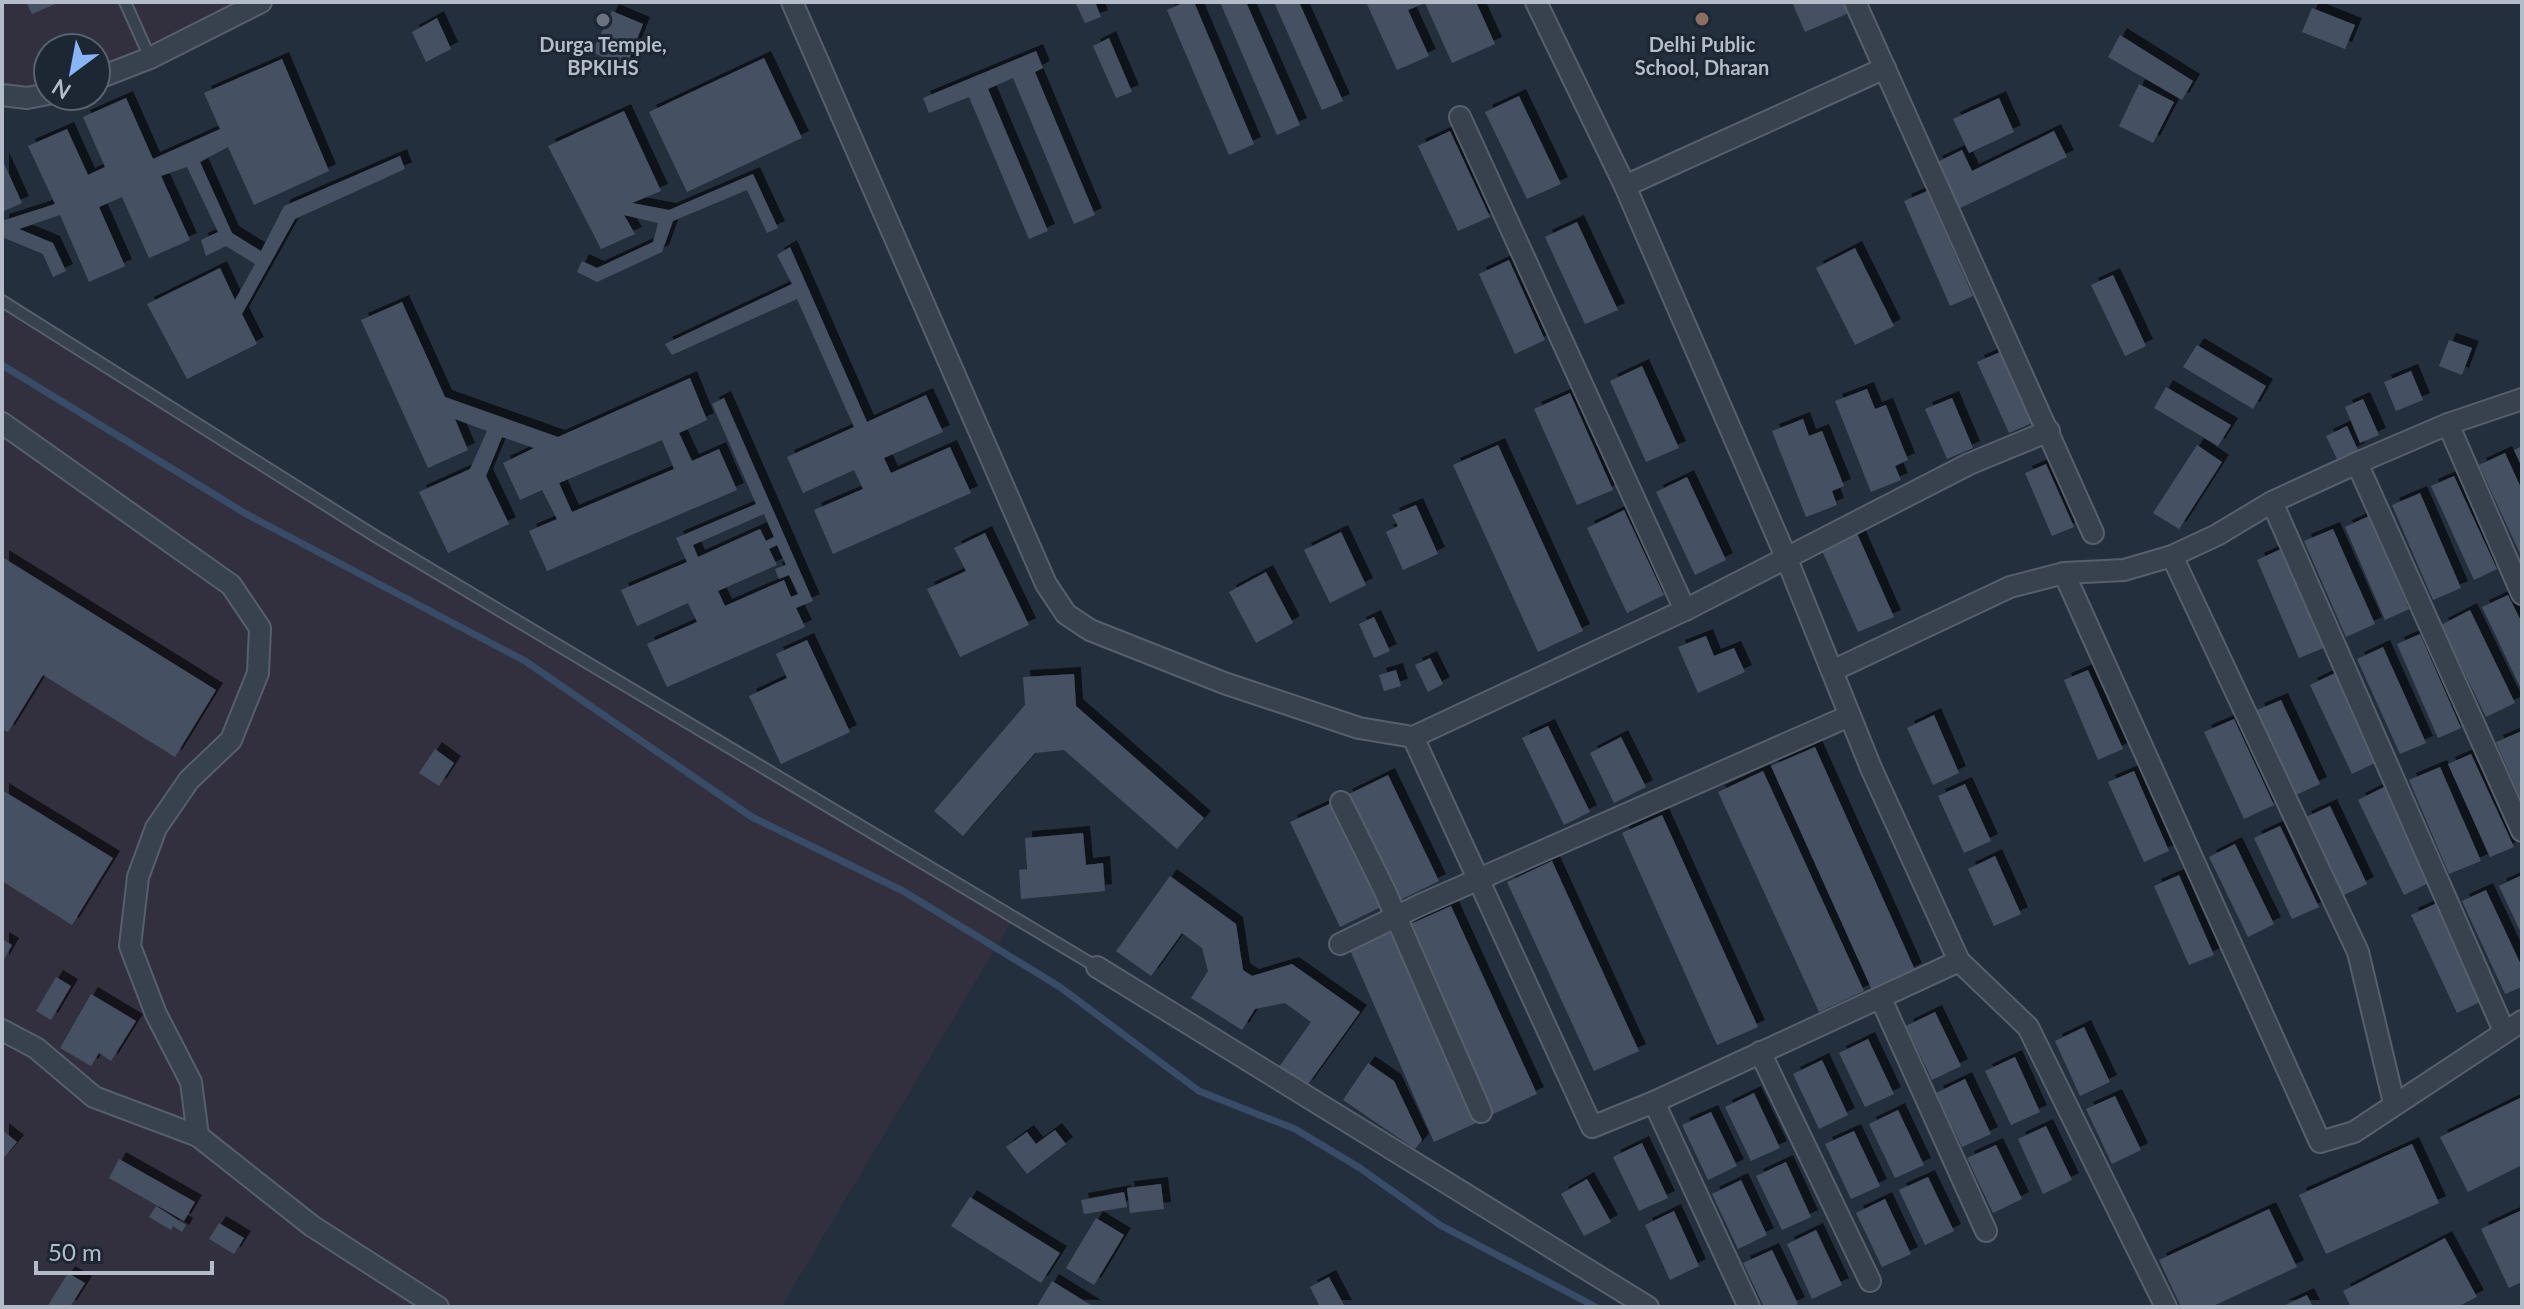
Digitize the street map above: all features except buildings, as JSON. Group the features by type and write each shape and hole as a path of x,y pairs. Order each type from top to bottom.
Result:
{"street":[{"path":"112,73 150,58 261,2"},
{"path":"792,2 1046,584 1066,614 1090,630 1224,683 1359,728 1413,737 1685,610 1969,464 2049,431"},
{"path":"1536,2 1625,186 1786,557 1849,716 1959,961 2028,1027 2166,1307"},
{"path":"1855,2 1919,151 2093,533"},
{"path":"1625,186 1885,68"},
{"path":"2,95 32,97"},
{"path":"1460,117 1685,610"},
{"path":"1832,671 2010,587 2064,573 2124,570 2172,556 2217,535 2272,502 2357,463 2448,424 2522,399"},
{"path":"2,423 231,585 260,628 258,673 231,740 189,780 156,828 138,877 130,946 156,1014 191,1082 198,1136"},
{"path":"2448,424 2522,594"},
{"path":"2357,463 2522,831"},
{"path":"2064,573 2320,1142 2354,1132 2513,1026 2272,502"},
{"path":"2172,556 2358,952 2394,1103"},
{"path":"1340,944 1480,878 1849,716"},
{"path":"1413,737 1592,1127 1654,1102 1959,961"},
{"path":"1341,802 1481,1112"},
{"path":"1097,967 1648,1307"},
{"path":"1881,999 1986,1231"},
{"path":"2,1030 36,1048 94,1097 198,1136 312,1226 438,1307"},
{"path":"1760,1052 1870,1281"},
{"path":"1654,1102 1749,1307"}],"lane":[{"path":"125,2 150,58"},
{"path":"2,301 375,536 1097,967"}],"shaded area":[{"path":"2,2 261,2 112,72 112,32 32,32 32,94 2,95"},
{"path":"2,301 375,536 1014,917 781,1307 2,1307"}],"waterway":[{"path":"2,365 248,515 525,661 752,817 903,891 1060,987 1199,1091 1295,1129 1360,1168 1440,1225 1596,1307"}],"place":[{"name":"Delhi Public School, Dharan","path":"1702,19"},
{"name":"Durga Temple, BPKIHS","path":"603,20"}]}
